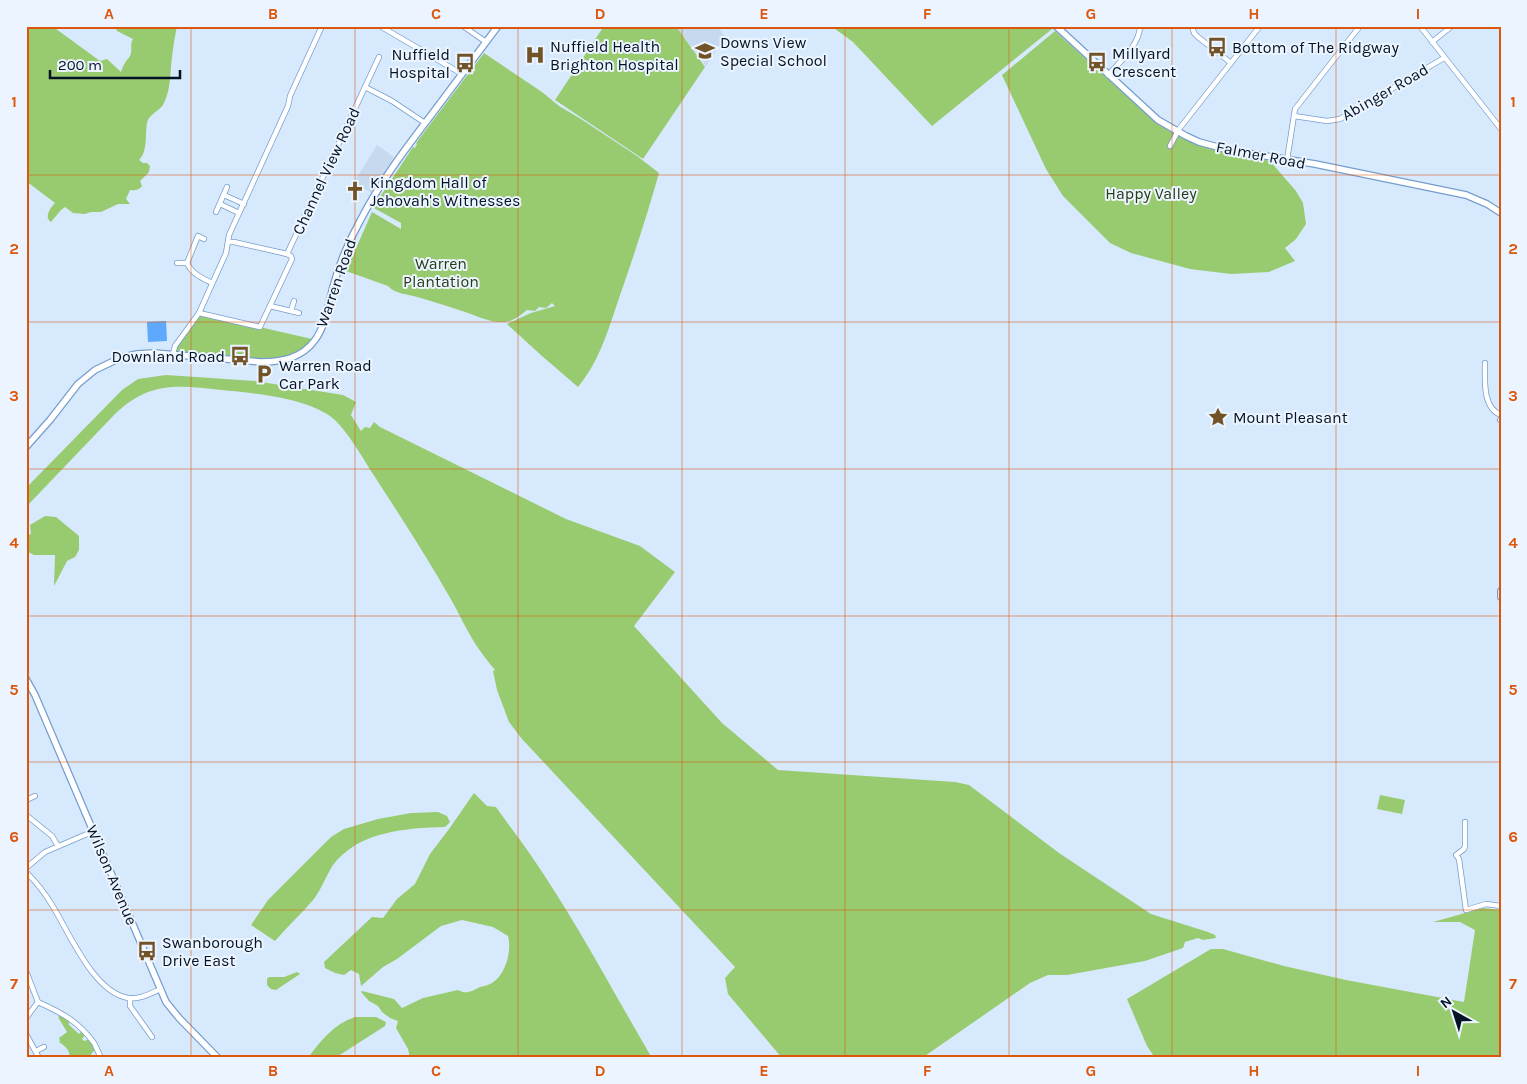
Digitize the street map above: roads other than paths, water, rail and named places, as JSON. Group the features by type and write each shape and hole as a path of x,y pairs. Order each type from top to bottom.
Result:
{"street":[{"path":"173,354 175,346 199,313 226,253 229,235 322,26"},
{"path":"380,26 462,74"},
{"path":"463,26 486,42"},
{"name":"Warren Road","path":"26,447 74,389 96,370 120,358 154,353 273,362 296,356 308,348 321,329 337,273 360,221 381,184 498,26"},
{"name":"Falmer Road","path":"1056,26 1150,113 1178,132 1199,142 1215,147 1314,164 1466,195 1487,204 1501,213"},
{"path":"1108,75 1136,43 1140,26"},
{"path":"1192,26 1194,33 1198,37 1231,63"},
{"path":"1170,146 1178,132 1260,26"},
{"path":"1287,160 1297,105 1360,26"},
{"path":"1420,26 1501,130"},
{"path":"1432,42 1452,26"},
{"name":"Channel View Road","path":"270,306 292,259 287,254 379,57"},
{"name":"Abinger Road","path":"1294,116 1327,121 1340,119 1444,58"},
{"name":"Channel View Road","path":"364,87 392,101 425,123"},
{"path":"216,212 227,187"},
{"path":"224,195 244,204"},
{"path":"220,204 239,213"},
{"path":"193,233 204,239"},
{"path":"198,236 187,263 189,268 196,274 212,283"},
{"path":"228,242 287,254"},
{"path":"177,263 187,263"},
{"path":"291,311 295,303"},
{"path":"199,313 260,326 270,306 300,313"},
{"path":"1485,363 1483,373 1488,401 1500,418"},
{"path":"1501,591 1501,597"},
{"name":"Wilson Avenue","path":"26,679 35,695 171,1009 218,1058"},
{"path":"26,800 35,796"},
{"path":"26,815 52,836 58,846"},
{"path":"1465,822 1464,848 1456,855 1459,859 1466,910 1486,904 1501,906"},
{"path":"94,831 58,846 41,856 26,870 50,901 82,959 94,974 114,992 130,998 161,989"},
{"path":"26,971 38,1002 68,1016 95,1044 100,1055 92,1056"},
{"path":"130,998 130,1006 146,1033 152,1037"},
{"path":"27,1015 38,1002"},
{"path":"26,1034 39,1058"},
{"path":"83,1040 88,1035"},
{"path":"36,1051 44,1047"}],"water":[{"path":"166,321 167,341 148,342 147,322"}],"place":[{"name":"Bottom of The Ridgway","path":"1217,47"},
{"name":"Downs View Special School","path":"705,51"},
{"name":"Nuffield Health Brighton Hospital","path":"535,55"},
{"name":"Millyard Crescent","path":"1097,62"},
{"name":"Nuffield Hospital","path":"465,63"},
{"name":"Kingdom Hall of Jehovah's Witnesses","path":"355,191"},
{"name":"Downland Road","path":"240,356"},
{"name":"Warren Road Car Park","path":"264,374"},
{"name":"Mount Pleasant","path":"1218,417"},
{"name":"Swanborough Drive East","path":"147,951"}],"park label":[{"name":"Happy Valley","path":"1151,193"},
{"name":"Warren Plantation","path":"441,272"}]}
